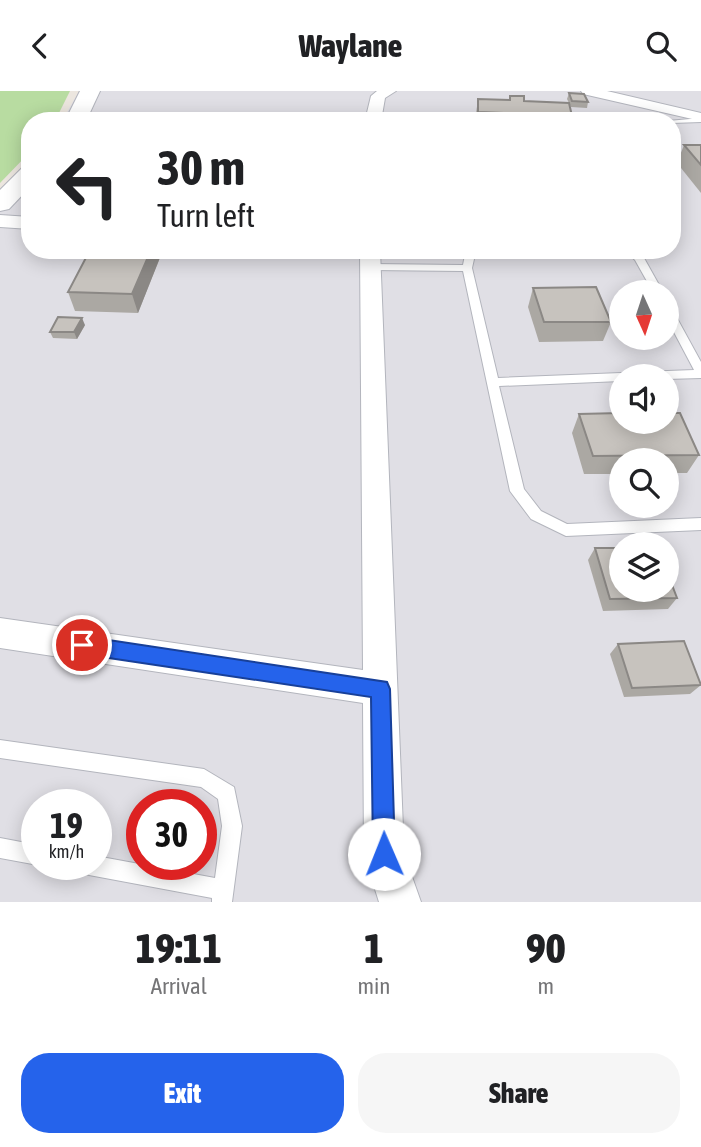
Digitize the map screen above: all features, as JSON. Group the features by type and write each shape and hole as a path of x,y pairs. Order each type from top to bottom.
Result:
{"street":[{"path":"84,112 90,91"},
{"path":"375,112 378,96 389,91"},
{"path":"588,91 676,112"},
{"path":"681,113 701,118"},
{"path":"0,204 21,182"},
{"path":"0,221 21,222"},
{"path":"370,259 384,854 400,902"},
{"path":"0,633 380,689"}],"lane":[{"path":"681,120 701,118"},
{"path":"370,259 467,268"},
{"path":"469,259 467,268 517,491 536,515 566,530 701,524"},
{"path":"640,259 651,280"},
{"path":"679,332 701,373 679,374"},
{"path":"493,382 609,377"},
{"path":"0,749 204,778 227,795 232,826 223,896 112,870"},
{"path":"0,848 21,852"}],"shaded area":[{"path":"79,91 701,91 701,902 0,902 0,191 21,169 21,259 681,259 681,112 67,112"}],"green space":[{"path":"0,91 70,91 60,112 21,112 21,161 0,183"}],"building":[{"path":"569,93 584,94 588,102 572,101"},
{"path":"510,96 524,96 524,101 569,103 571,112 478,112 478,99 510,100"},
{"path":"684,145 701,145 701,165"},
{"path":"85,259 147,259 132,294 68,292"},
{"path":"596,287 609,322 544,322 533,288"},
{"path":"58,317 82,318 74,332 50,332"},
{"path":"609,413 609,434 679,434 680,413 699,455 679,455 679,448 609,448 609,456 593,456 579,414"},
{"path":"595,548 609,548 609,596"},
{"path":"684,641 701,685 632,688 618,644"}],"route":[{"path":"82,645 380,689 384,854"}]}
